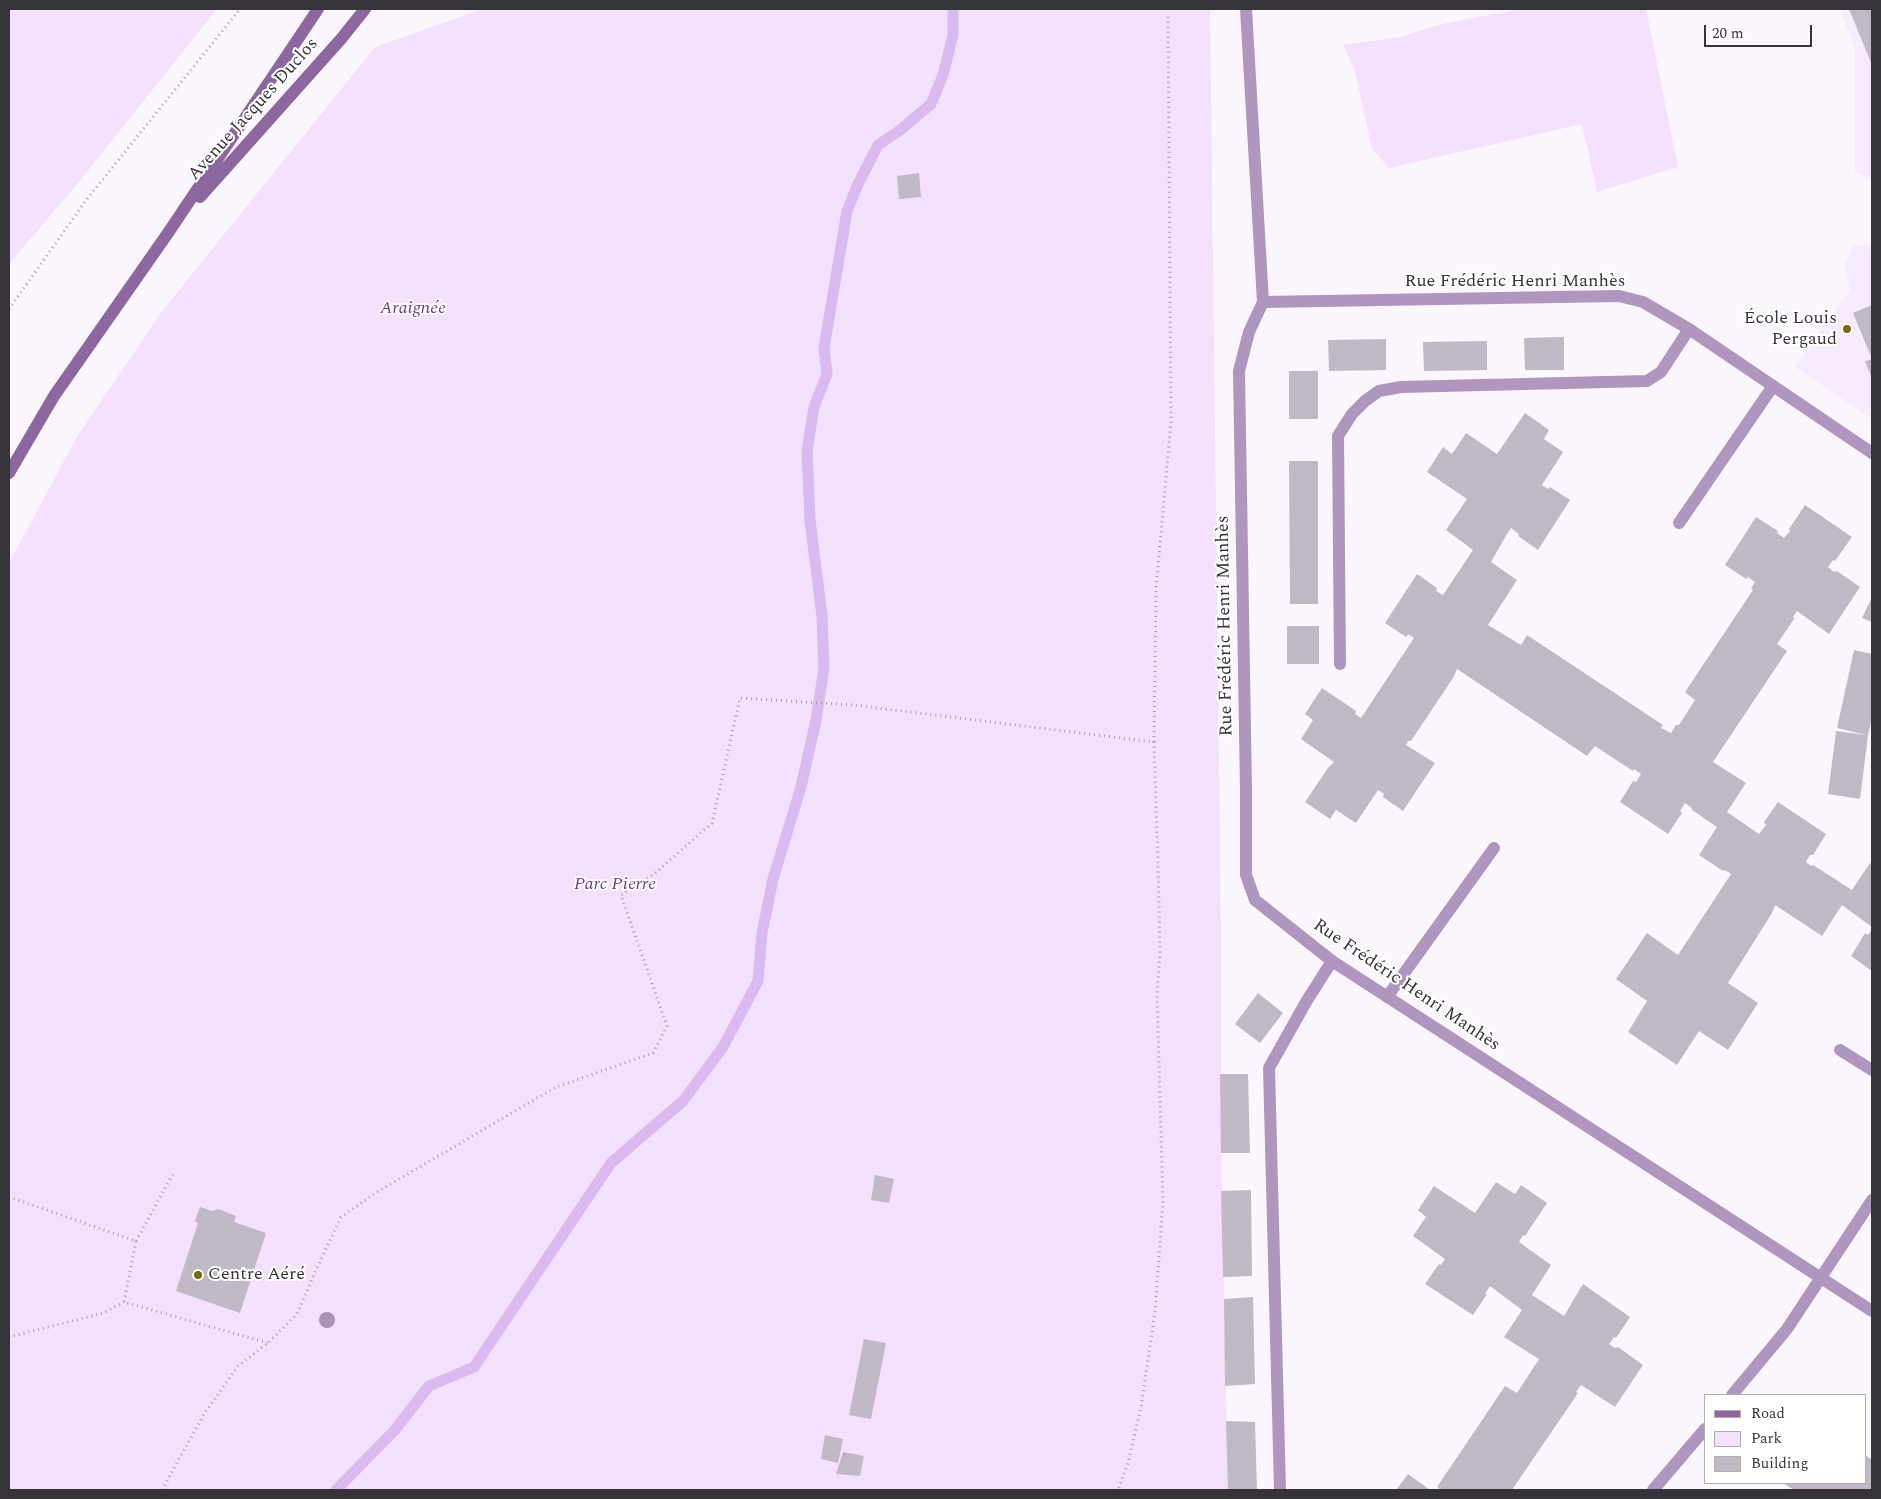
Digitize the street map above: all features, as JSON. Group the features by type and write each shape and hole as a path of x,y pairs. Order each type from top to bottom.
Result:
{"main road":[{"name":"Avenue Jacques Duclos","path":"9,473 54,396 168,232 318,9"},
{"name":"Avenue Jacques Duclos","path":"168,232 341,39 365,9"}],"street":[{"name":"Rue Frédéric Henri Manhès","path":"1246,9 1263,302 1248,332 1239,371 1246,875 1255,900 1332,961 1872,1311"},
{"name":"Rue Frédéric Henri Manhès","path":"1263,302 1618,296 1643,302 1690,329 1872,452"},
{"path":"1340,664 1338,436 1352,414 1365,401 1379,391 1401,387 1647,381 1661,372 1690,329"},
{"path":"1679,523 1773,386"},
{"path":"1387,997 1494,848"},
{"path":"1280,1490 1269,1068 1306,1002 1332,961"},
{"path":"1840,1050 1872,1070"},
{"path":"1733,1394 1787,1329 1872,1200"},
{"path":"1653,1490 1704,1430"}],"path":[{"path":"9,309 87,199 240,9"},
{"path":"1118,1490 1128,1463 1142,1407 1155,1312 1163,1201 1157,994 1160,952 1159,872 1154,742 1156,589 1171,422 1168,14"},
{"path":"162,1490 204,1414 238,1366 268,1343 297,1314 341,1218 377,1192 556,1087 653,1053 667,1026 621,895 653,875 712,823 740,698 853,704 1154,742"},
{"path":"124,1302 136,1240 174,1172"},
{"path":"9,1198 136,1240"},
{"path":"9,1337 103,1313 124,1302 268,1343"}],"shaded area":[{"path":"1840,9 1872,9 1872,181 1855,172 1855,47"},
{"name":"École Louis Pergaud","path":"1872,242 1872,419 1795,367 1850,290 1844,266 1854,246"}],"green space":[{"path":"9,9 217,9 75,187 9,264"},
{"name":"Parc Pierre","path":"483,9 1210,9 1221,929 1221,1153 1228,1490 9,1490 9,563 78,435 163,310 375,47"},
{"path":"1521,9 1646,9 1678,167 1597,192 1582,124 1389,168 1372,149 1355,71 1343,45 1400,37 1442,24"}],"building":[{"path":"1849,9 1872,9 1872,65"},
{"path":"919,173 921,197 899,199 897,176"},
{"path":"1872,305 1872,359 1853,313"},
{"path":"1564,337 1564,370 1525,370 1524,338"},
{"path":"1386,339 1386,370 1329,371 1328,340"},
{"path":"1487,341 1487,370 1424,371 1423,342"},
{"path":"1872,359 1872,379 1865,361"},
{"path":"1289,371 1318,371 1318,419 1289,419"},
{"path":"1525,413 1549,430 1544,439 1563,452 1542,485 1548,489 1550,487 1570,500 1538,550 1518,536 1519,534 1511,528 1507,534 1491,562 1517,580 1488,625 1521,645 1527,635 1663,725 1661,728 1671,733 1676,725 1679,725 1695,700 1685,692 1753,590 1751,589 1755,582 1748,577 1746,579 1725,565 1756,517 1778,531 1777,533 1784,538 1805,505 1852,537 1835,561 1833,560 1828,567 1860,587 1829,634 1797,611 1793,617 1794,619 1777,644 1787,651 1713,762 1746,783 1727,812 1759,834 1766,825 1764,822 1778,802 1826,834 1813,855 1810,855 1806,862 1811,866 1813,865 1852,890 1870,863 1872,865 1872,927 1842,905 1822,936 1775,905 1772,913 1728,983 1758,1003 1728,1050 1699,1031 1677,1065 1628,1032 1647,1001 1616,979 1647,933 1678,955 1731,874 1725,870 1723,871 1699,855 1717,827 1685,803 1680,811 1682,813 1668,834 1620,802 1633,781 1636,782 1641,774 1634,769 1633,771 1595,746 1587,756 1457,669 1411,741 1408,741 1406,745 1435,763 1403,811 1383,797 1384,794 1378,790 1356,823 1336,810 1330,819 1305,802 1334,762 1301,739 1313,720 1305,714 1322,688 1356,711 1355,714 1361,718 1414,638 1408,634 1406,637 1385,623 1417,574 1437,588 1436,591 1443,595 1473,550 1446,530 1467,499 1427,472 1443,447 1452,454 1466,433 1497,454"},
{"path":"1289,461 1318,461 1318,604 1290,604"},
{"path":"1872,597 1872,622 1862,618"},
{"path":"1287,626 1319,626 1319,664 1287,664"},
{"path":"1854,650 1872,654 1872,718 1860,799 1828,794 1836,731 1866,735 1837,728"},
{"path":"1872,929 1872,971 1851,956 1865,933 1868,935"},
{"path":"1258,993 1283,1013 1260,1043 1235,1024"},
{"path":"1220,1074 1248,1074 1250,1153 1221,1153"},
{"path":"875,1175 894,1179 889,1203 871,1200"},
{"path":"1496,1182 1515,1194 1521,1185 1547,1203 1519,1242 1551,1265 1532,1295 1564,1316 1583,1284 1630,1317 1616,1338 1614,1337 1609,1344 1615,1348 1618,1347 1643,1365 1615,1407 1581,1385 1576,1392 1578,1393 1512,1490 1438,1490 1439,1488 1437,1487 1505,1386 1517,1393 1539,1359 1504,1337 1522,1310 1490,1286 1473,1315 1425,1284 1439,1264 1441,1265 1445,1259 1413,1236 1426,1217 1418,1210 1434,1186 1475,1213"},
{"path":"1251,1190 1252,1276 1223,1277 1221,1191"},
{"path":"200,1207 212,1211 218,1209 236,1216 234,1222 266,1233 240,1313 176,1291 198,1223 195,1221"},
{"path":"1253,1297 1255,1384 1225,1386 1224,1299"},
{"path":"864,1339 886,1343 871,1419 849,1415"},
{"path":"1226,1421 1255,1422 1257,1490 1228,1490"},
{"path":"825,1435 843,1439 838,1463 821,1459"},
{"path":"843,1452 864,1456 860,1476 836,1474"},
{"path":"1866,1456 1872,1460 1872,1490 1794,1490 1785,1484 1866,1484"},
{"path":"1408,1474 1430,1490 1396,1490"}],"waterway":[{"path":"336,1490 394,1431 429,1386 474,1367 611,1163 683,1101 723,1047 758,981 762,933 773,879 801,787 816,720 824,668 822,616 810,520 807,451 814,407 827,374 824,348 847,211 858,184 878,145 899,131 931,104 943,75 953,35 953,9"}],"place":[{"name":"École Louis Pergaud","path":"1847,329"},
{"name":"Centre Aéré","path":"198,1275"}],"park label":[{"name":"Araignée","path":"413,309"}]}
